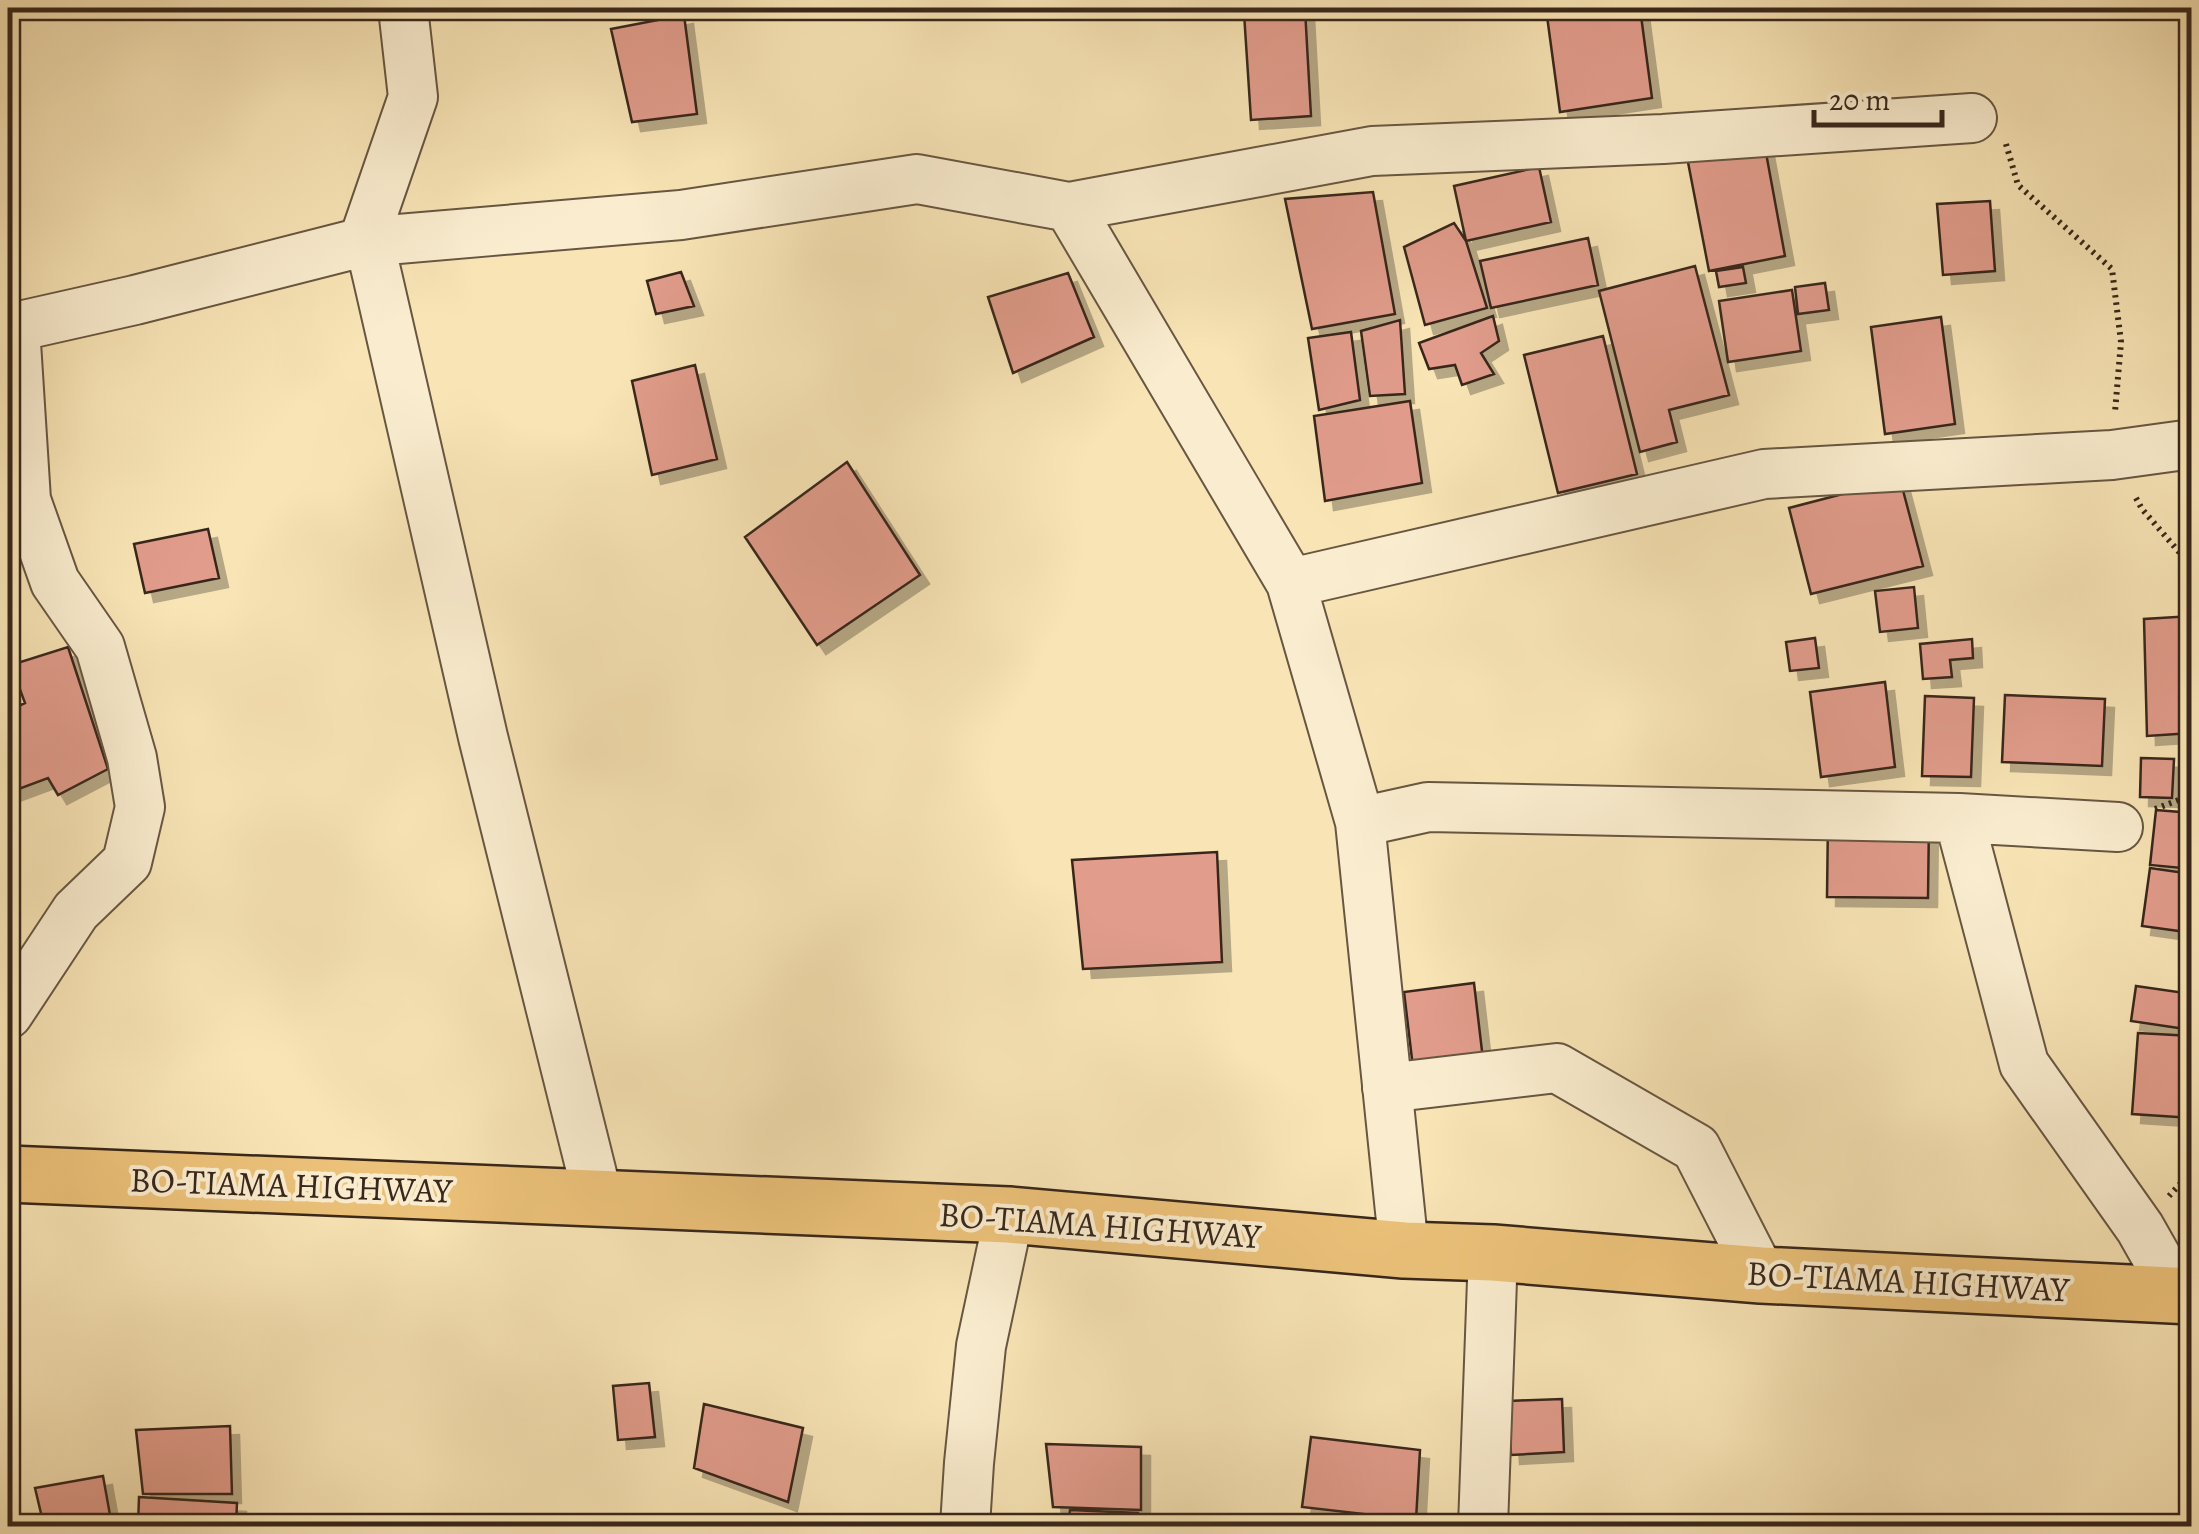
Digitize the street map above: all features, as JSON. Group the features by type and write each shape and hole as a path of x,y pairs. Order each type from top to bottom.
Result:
{"highway":[{"name":"BO-TIAMA HIGHWAY","path":"8,1174 1009,1214 1404,1250 1493,1253 1762,1275 2185,1296"}],"street":[{"path":"402,8 413,97 364,242 374,262 483,737 598,1198"},
{"path":"8,1014 76,912 127,862 140,807 132,758 100,647 55,582 26,500 11,326 135,300 364,242 682,215 916,179 1069,207 1372,151 1662,139 1972,118"},
{"path":"1069,207 1291,583 1360,822 1404,1250"},
{"path":"1291,583 1764,474 2112,455 2192,444"},
{"path":"1360,822 1428,807 1959,818 2118,827"},
{"path":"1959,818 2024,1064 2185,1296"},
{"path":"1386,1088 1557,1068 1696,1148 1762,1275"},
{"path":"964,1526 981,1346 1009,1214"},
{"path":"1483,1526 1493,1253"}],"path":[{"path":"1972,118 2000,125 2018,185 2112,269 2120,342 2112,455 2142,509 2192,566"}],"building":[{"path":"1640,8 1652,98 1560,112 1547,16"},
{"path":"1305,9 1311,116 1251,120 1244,13"},
{"path":"684,15 697,114 632,122 611,29"},
{"path":"1764,142 1785,256 1709,271 1687,157"},
{"path":"1539,167 1551,222 1466,241 1454,186"},
{"path":"1373,192 1395,314 1312,329 1285,199"},
{"path":"1990,201 1995,271 1943,275 1937,204"},
{"path":"1454,223 1466,241 1487,308 1425,325 1404,247"},
{"path":"1588,238 1598,285 1491,308 1480,261"},
{"path":"1695,266 1729,395 1669,410 1677,442 1640,452 1599,291"},
{"path":"1743,267 1746,283 1719,287 1716,271"},
{"path":"681,272 694,306 656,314 647,281"},
{"path":"1068,273 1094,337 1013,373 988,297"},
{"path":"1825,283 1829,310 1798,314 1795,287"},
{"path":"1792,290 1801,351 1728,362 1719,301"},
{"path":"1493,316 1499,341 1481,353 1494,374 1462,385 1455,365 1429,369 1419,343"},
{"path":"1941,317 1955,424 1885,434 1871,327"},
{"path":"1400,320 1405,394 1370,396 1361,331"},
{"path":"1351,332 1360,400 1319,410 1308,338"},
{"path":"1603,336 1637,474 1558,493 1524,355"},
{"path":"695,365 717,459 652,475 632,381"},
{"path":"1410,401 1422,483 1325,501 1314,416"},
{"path":"847,462 920,575 817,645 745,537"},
{"path":"1900,479 1923,566 1811,594 1789,508"},
{"path":"208,529 219,578 145,593 134,544"},
{"path":"1914,587 1918,628 1880,632 1875,591"},
{"path":"2192,616 2192,733 2147,736 2144,619"},
{"path":"1815,638 1819,668 1790,671 1786,642"},
{"path":"1972,639 1973,658 1950,660 1952,677 1923,679 1920,644"},
{"path":"68,647 108,769 58,795 48,778 8,793 8,711 25,703 11,665"},
{"path":"1885,682 1895,767 1821,777 1810,692"},
{"path":"2005,695 2105,699 2102,766 2002,762"},
{"path":"1925,696 1974,698 1971,777 1922,776"},
{"path":"2141,758 2174,759 2172,798 2140,797"},
{"path":"2156,810 2192,813 2192,869 2150,865"},
{"path":"1828,819 1929,820 1928,898 1827,897"},
{"path":"1217,852 1222,962 1083,969 1072,860"},
{"path":"2150,868 2192,874 2186,932 2142,926"},
{"path":"1474,983 1484,1068 1414,1076 1404,992"},
{"path":"2136,986 2192,994 2192,1030 2131,1021"},
{"path":"2138,1033 2192,1036 2192,1118 2132,1114"},
{"path":"649,1383 655,1437 618,1440 613,1386"},
{"path":"1562,1399 1564,1452 1511,1455 1508,1401"},
{"path":"704,1404 803,1428 788,1502 694,1468"},
{"path":"230,1426 232,1494 143,1494 136,1430"},
{"path":"1311,1437 1420,1450 1416,1520 1302,1507"},
{"path":"1046,1444 1141,1447 1141,1510 1053,1507"},
{"path":"103,1476 112,1526 44,1526 35,1488"},
{"path":"139,1497 237,1503 236,1526 138,1526"},
{"path":"1070,1510 1138,1513 1137,1526 1068,1526"},
{"path":"1718,1519 1804,1526 1718,1526"}]}
